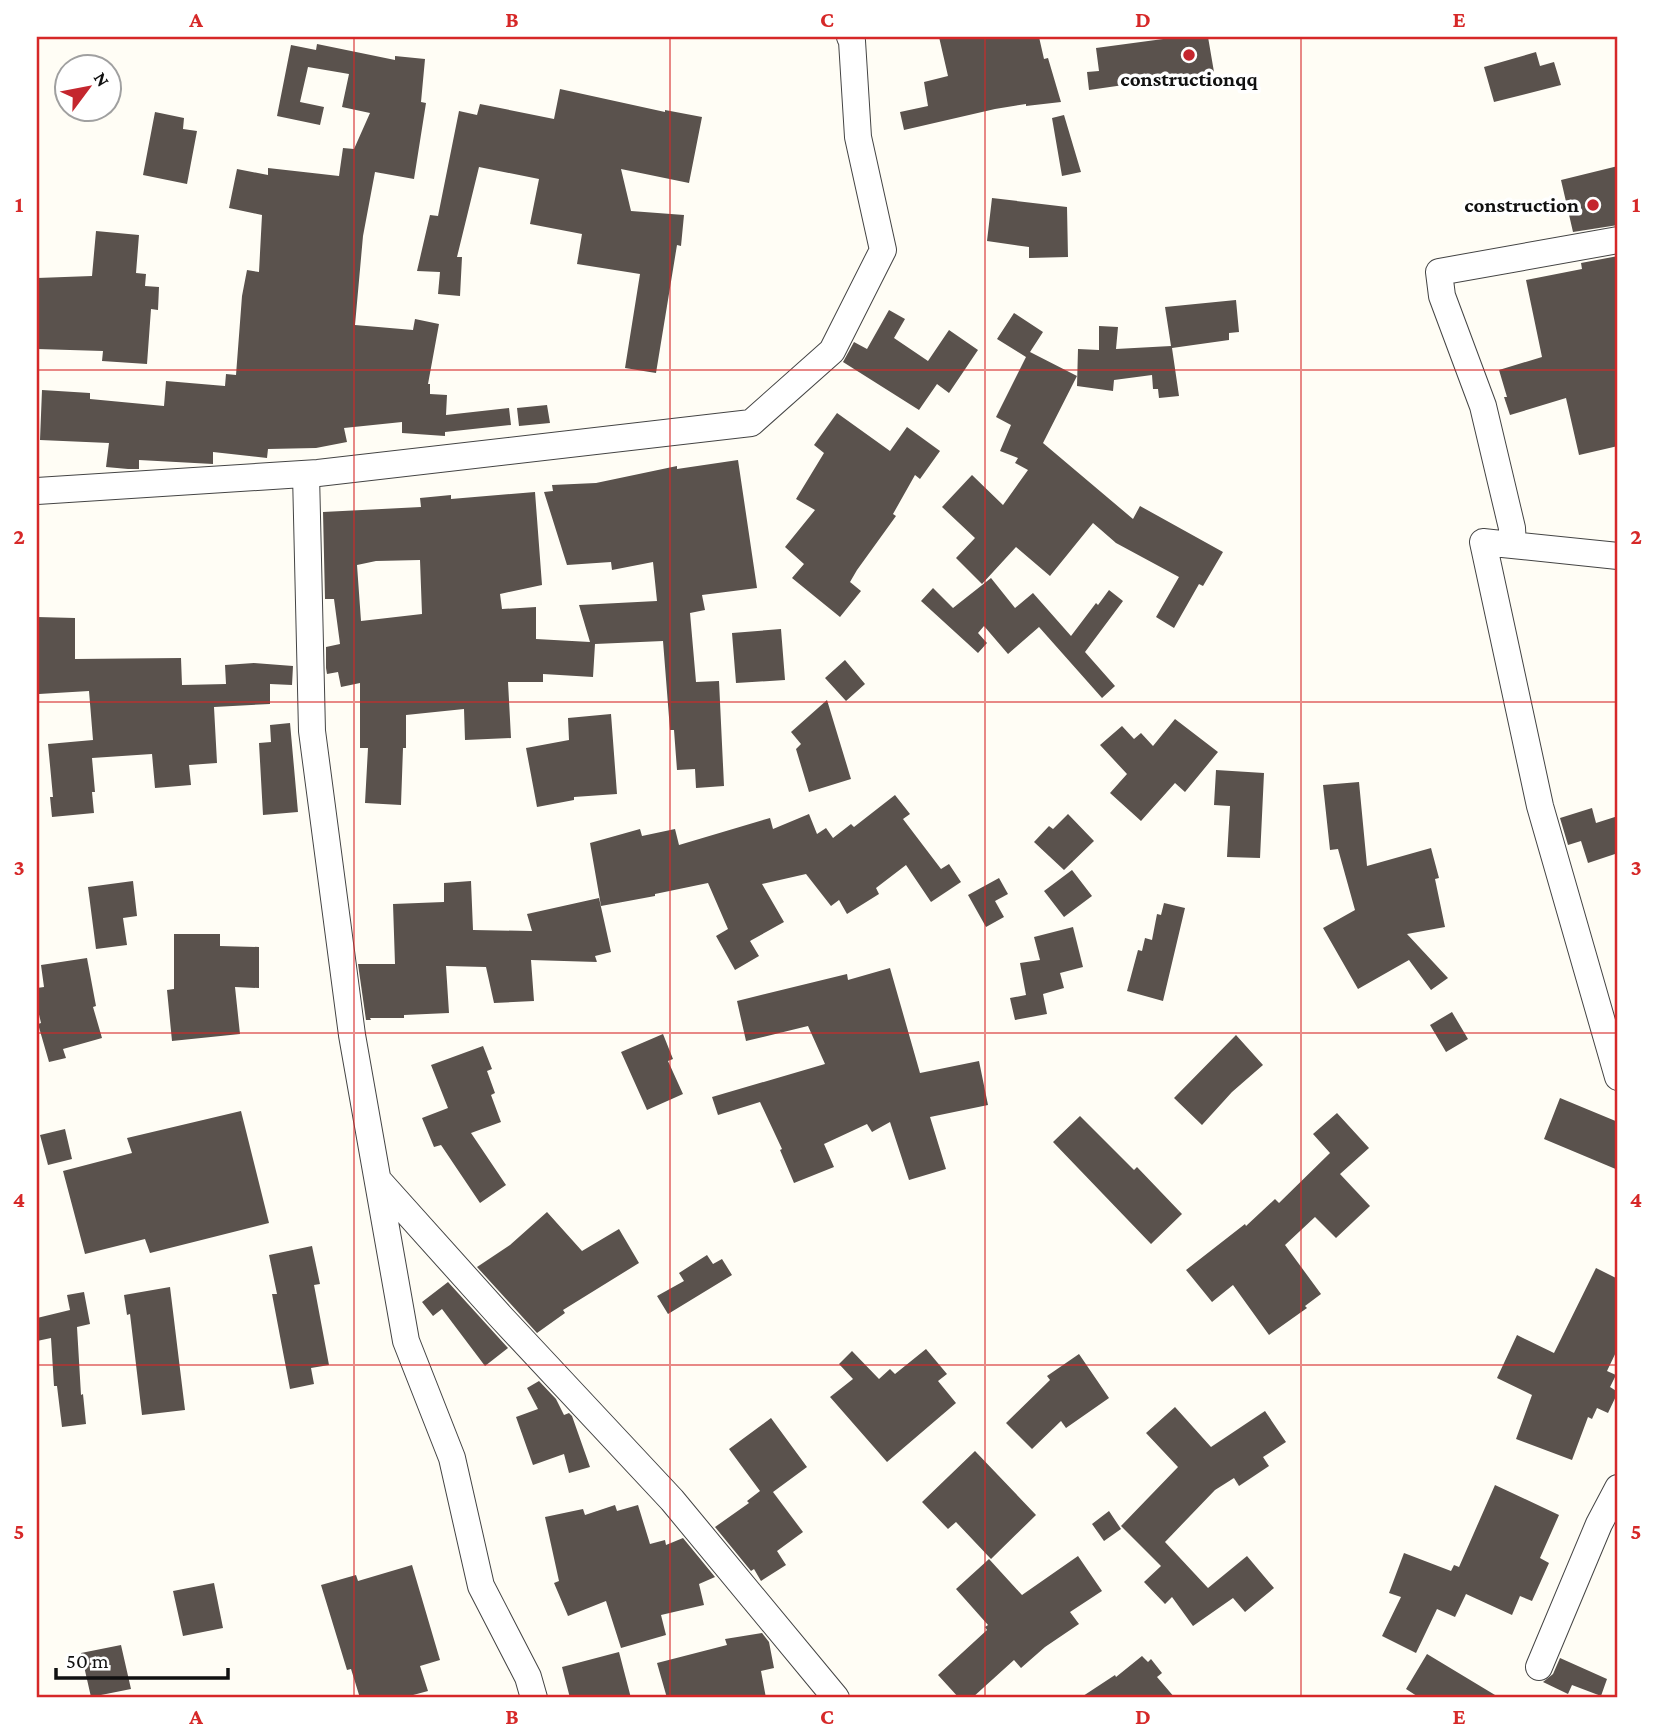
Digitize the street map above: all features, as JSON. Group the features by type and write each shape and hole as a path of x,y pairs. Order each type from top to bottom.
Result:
{"street":[{"path":"37,491 306,474 751,423 832,351 883,250 858,137 850,37"},
{"path":"1513,545 1512,528 1483,406 1442,296 1439,272 1618,240"},
{"path":"306,474 312,731 352,1035 406,1341 452,1458 481,1586 528,1677 534,1698"},
{"path":"1618,556 1483,542 1540,806 1618,1077"},
{"path":"378,1180 501,1317 673,1500 836,1698"},
{"path":"1539,1667 1599,1524 1618,1488"}],"building":[{"path":"939,37 1039,37 1044,59 1048,58 1061,102 995,109 904,130 900,112 928,106 924,82 948,76"},
{"path":"1178,37 1208,37 1214,72 1089,90 1087,72 1099,71 1096,48"},
{"path":"317,44 395,60 395,56 425,59 421,102 426,103 414,179 375,172 363,236 355,325 413,330 415,319 439,324 428,384 430,394 447,395 446,415 509,408 511,425 445,432 445,436 402,433 402,422 344,428 347,442 316,448 268,449 267,458 213,452 213,464 139,460 139,469 106,467 109,443 40,440 42,390 90,393 90,399 164,406 166,381 225,386 226,374 236,375 242,296 247,270 259,272 262,215 229,208 237,169 268,175 268,168 339,176 343,148 354,149 370,113 342,107 349,74 308,67 300,102 324,107 320,125 277,116 291,45 316,50"},
{"path":"1536,52 1540,66 1554,62 1561,85 1494,102 1484,67"},
{"path":"560,89 665,112 702,117 689,183 621,169 631,211 684,215 681,246 677,245 656,373 625,368 640,274 577,264 582,234 530,224 539,179 479,167 457,257 462,257 460,296 438,294 440,272 417,271 430,215 438,216 459,111 477,115 480,104 554,119"},
{"path":"155,112 184,118 183,129 197,131 187,184 143,175"},
{"path":"1064,115 1081,172 1062,176 1052,118"},
{"name":"construction","path":"1618,166 1618,225 1573,232 1561,180"},
{"path":"992,198 1067,207 1068,257 1029,258 1029,247 987,241"},
{"path":"96,231 139,235 136,273 146,274 145,286 159,287 158,310 151,309 147,364 102,361 103,351 37,349 37,278 92,276"},
{"path":"1618,256 1618,446 1579,455 1566,398 1510,415 1499,370 1542,357 1526,280 1582,269 1581,263"},
{"path":"1236,300 1239,332 1229,333 1229,340 1172,348 1179,396 1159,398 1158,389 1153,389 1152,375 1114,380 1113,391 1077,386 1078,349 1099,350 1099,326 1118,327 1116,349 1171,346 1165,307"},
{"path":"889,310 905,319 894,338 928,361 949,330 978,350 949,393 937,384 919,410 843,362 854,342 867,349"},
{"path":"1014,313 1043,332 1030,352 1077,376 1043,443 1133,519 1140,506 1223,552 1203,586 1199,584 1174,628 1156,617 1179,577 1116,543 1093,523 1050,576 1016,547 982,584 956,558 975,538 942,507 972,475 1003,505 1028,470 1015,463 1018,458 1000,451 1011,425 996,417 1026,357 997,339"},
{"path":"547,405 550,423 519,426 517,408"},
{"path":"837,413 890,451 907,427 940,451 920,479 915,475 893,514 896,516 857,570 850,582 861,591 840,617 792,578 804,564 785,547 815,510 796,499 824,453 814,445"},
{"path":"738,460 757,588 702,595 705,610 690,613 696,682 719,681 724,786 696,788 695,769 677,770 674,730 670,730 663,641 595,644 593,677 543,674 543,682 508,682 511,738 465,740 464,709 406,715 401,805 365,803 368,748 360,748 360,683 341,687 338,672 327,674 326,668 326,647 340,644 334,599 325,599 323,512 421,507 420,498 451,495 451,499 535,492 542,585 500,594 502,609 536,607 536,639 590,642 579,605 657,601 653,562 612,570 611,562 567,565 544,492 553,491 552,485 596,483 677,466 677,469","holes":["420,560 422,614 361,621 357,565 376,561"]},
{"path":"991,578 1015,608 1033,593 1071,636 1109,590 1123,601 1085,652 1115,686 1102,698 1039,627 1008,654 984,626 978,633 987,643 978,653 921,601 933,588 953,608"},
{"path":"37,617 75,618 75,659 181,658 182,685 226,684 225,665 254,663 293,666 292,685 270,684 270,704 214,707 217,763 189,765 191,785 155,788 152,754 92,758 94,813 52,817 48,744 93,740 89,691 39,694"},
{"path":"781,629 785,680 736,683 732,633"},
{"path":"845,660 865,684 846,701 825,678"},
{"path":"827,700 851,779 809,792 796,749 801,744 791,732"},
{"path":"611,714 617,794 574,797 574,800 537,807 526,748 569,740 568,718"},
{"path":"1175,719 1218,752 1185,792 1175,783 1141,821 1110,793 1127,774 1100,745 1122,726 1134,739 1141,733 1153,746"},
{"path":"290,723 298,812 263,815 259,743 271,742 270,725"},
{"path":"1216,770 1264,773 1260,858 1227,857 1230,806 1214,805"},
{"path":"1359,782 1367,866 1431,848 1439,878 1435,879 1445,927 1407,934 1448,978 1431,990 1409,960 1358,989 1323,928 1355,910 1338,849 1330,850 1323,785"},
{"path":"895,795 910,814 903,819 941,869 949,864 961,882 931,902 906,865 876,888 879,894 847,914 839,900 831,906 806,874 762,884 784,922 750,941 759,956 735,970 716,936 728,929 708,883 601,906 590,843 640,829 642,836 675,829 679,845 770,818 773,829 809,814 817,834 826,828 833,838 851,824 854,827"},
{"path":"1592,808 1596,823 1618,816 1618,853 1588,863 1581,841 1568,845 1560,818"},
{"path":"1068,814 1094,841 1064,870 1034,842 1049,826 1053,829"},
{"path":"1072,870 1092,896 1064,917 1044,891"},
{"path":"999,878 1008,894 995,901 1004,917 986,927 968,895"},
{"path":"133,881 137,916 123,918 127,945 96,949 88,887"},
{"path":"471,881 473,930 532,931 527,914 599,898 611,952 595,956 597,962 531,960 534,1001 494,1003 486,967 446,966 449,1013 366,1020 358,964 395,964 393,904 444,902 444,883"},
{"path":"1164,903 1185,908 1163,1001 1127,991 1138,950 1142,951 1145,938 1152,940 1157,914 1161,915"},
{"path":"1073,927 1083,967 1060,973 1064,988 1043,994 1047,1014 1015,1020 1010,998 1026,995 1020,963 1040,960 1034,937"},
{"path":"174,934 220,934 220,946 259,947 259,988 235,987 240,1034 172,1041 167,990 174,989"},
{"path":"87,958 96,1006 93,1007 102,1038 63,1049 66,1058 49,1062 38,1024 41,1023 37,988 44,987 41,965"},
{"path":"890,968 920,1073 979,1061 988,1105 930,1117 946,1169 909,1180 890,1122 872,1132 867,1124 824,1144 834,1167 794,1183 760,1102 718,1115 712,1097 825,1064 808,1026 746,1041 737,1001 847,974 848,980"},
{"path":"1452,1012 1468,1039 1446,1052 1430,1025"},
{"path":"663,1034 673,1059 668,1061 683,1094 647,1110 621,1052"},
{"path":"1236,1035 1263,1065 1232,1092 1202,1125 1174,1098"},
{"path":"483,1046 492,1069 487,1071 495,1093 491,1095 501,1122 471,1133 506,1185 480,1203 441,1145 434,1147 422,1118 448,1108 431,1065"},
{"path":"1560,1098 1618,1122 1618,1170 1544,1139"},
{"path":"241,1111 269,1223 150,1253 145,1239 85,1254 63,1171 132,1153 127,1138"},
{"path":"1337,1113 1369,1148 1340,1174 1370,1206 1336,1238 1315,1217 1285,1245 1321,1294 1305,1306 1307,1308 1269,1335 1233,1285 1212,1302 1186,1270 1245,1224 1246,1226 1275,1199 1279,1203 1330,1153 1313,1134"},
{"path":"1080,1116 1134,1170 1137,1167 1182,1214 1151,1244 1053,1142"},
{"path":"65,1129 72,1159 48,1165 40,1135"},
{"path":"547,1212 582,1251 619,1229 639,1263 563,1310 565,1313 537,1333 477,1267 510,1245"},
{"path":"312,1246 320,1284 314,1285 329,1365 311,1368 314,1384 290,1389 272,1294 277,1294 269,1255"},
{"path":"707,1255 713,1264 722,1259 732,1275 668,1314 657,1296 684,1281 679,1273"},
{"path":"1596,1268 1618,1279 1618,1348 1607,1371 1616,1375 1610,1387 1618,1392 1608,1413 1597,1408 1592,1419 1588,1417 1572,1460 1516,1439 1532,1395 1497,1378 1517,1335 1554,1353"},
{"path":"448,1282 508,1348 485,1366 442,1309 433,1316 422,1302"},
{"path":"170,1287 185,1410 142,1415 130,1314 127,1315 124,1295"},
{"path":"84,1292 90,1324 77,1327 81,1395 83,1394 86,1424 62,1427 57,1386 54,1386 51,1338 37,1341 37,1318 70,1310 67,1295"},
{"path":"926,1349 947,1374 938,1381 956,1403 887,1462 830,1397 853,1379 839,1364 852,1351 879,1379 890,1369 895,1374"},
{"path":"1079,1354 1109,1398 1066,1428 1061,1421 1032,1449 1006,1423 1050,1380 1047,1376"},
{"path":"539,1381 556,1399 564,1415 569,1413 572,1416 590,1467 569,1473 564,1454 533,1465 516,1417 538,1409 527,1388"},
{"path":"1175,1407 1211,1447 1265,1411 1286,1442 1263,1457 1269,1466 1239,1486 1234,1478 1215,1490 1165,1542 1208,1588 1247,1556 1274,1588 1245,1612 1233,1598 1193,1626 1172,1597 1165,1604 1144,1582 1161,1566 1121,1526 1178,1467 1146,1433"},
{"path":"771,1418 807,1467 773,1492 803,1532 777,1551 786,1565 761,1581 754,1569 751,1571 715,1527 749,1503 747,1501 760,1491 729,1449"},
{"path":"975,1451 1036,1515 991,1559 956,1522 948,1529 922,1502"},
{"path":"1495,1485 1559,1515 1540,1558 1549,1563 1532,1601 1520,1596 1512,1615 1466,1594 1455,1617 1437,1609 1416,1653 1382,1636 1401,1597 1389,1593 1404,1553 1451,1571 1454,1565 1459,1567"},
{"path":"615,1505 617,1511 638,1505 650,1544 665,1540 666,1545 683,1538 715,1577 699,1584 704,1605 661,1615 666,1635 621,1648 606,1601 568,1616 554,1583 559,1581 545,1517 583,1509 585,1515"},
{"path":"1109,1511 1121,1529 1104,1541 1092,1524"},
{"path":"1078,1556 1102,1591 1070,1612 1079,1624 1045,1647 1021,1668 1014,1660 972,1698 959,1698 938,1675 987,1630 985,1627 988,1625 956,1589 989,1559 1022,1595"},
{"path":"412,1565 440,1660 420,1666 428,1691 402,1698 360,1698 351,1669 347,1670 321,1585 356,1575 358,1581"},
{"path":"214,1583 223,1628 183,1636 173,1591"},
{"path":"762,1633 769,1642 774,1668 761,1671 766,1698 667,1698 657,1663 727,1645 725,1639"},
{"path":"121,1645 131,1689 91,1697 81,1653"},
{"path":"619,1652 631,1698 570,1698 562,1667"},
{"path":"1427,1654 1500,1698 1420,1698 1406,1689"},
{"path":"1142,1656 1148,1662 1151,1659 1162,1673 1157,1677 1175,1698 1080,1698 1115,1675 1116,1677"},
{"path":"1560,1658 1607,1679 1601,1696 1572,1685 1568,1694 1543,1682 1553,1674"}],"place":[{"name":"constructionqq","path":"1189,55"},
{"name":"construction","path":"1593,205"}]}
